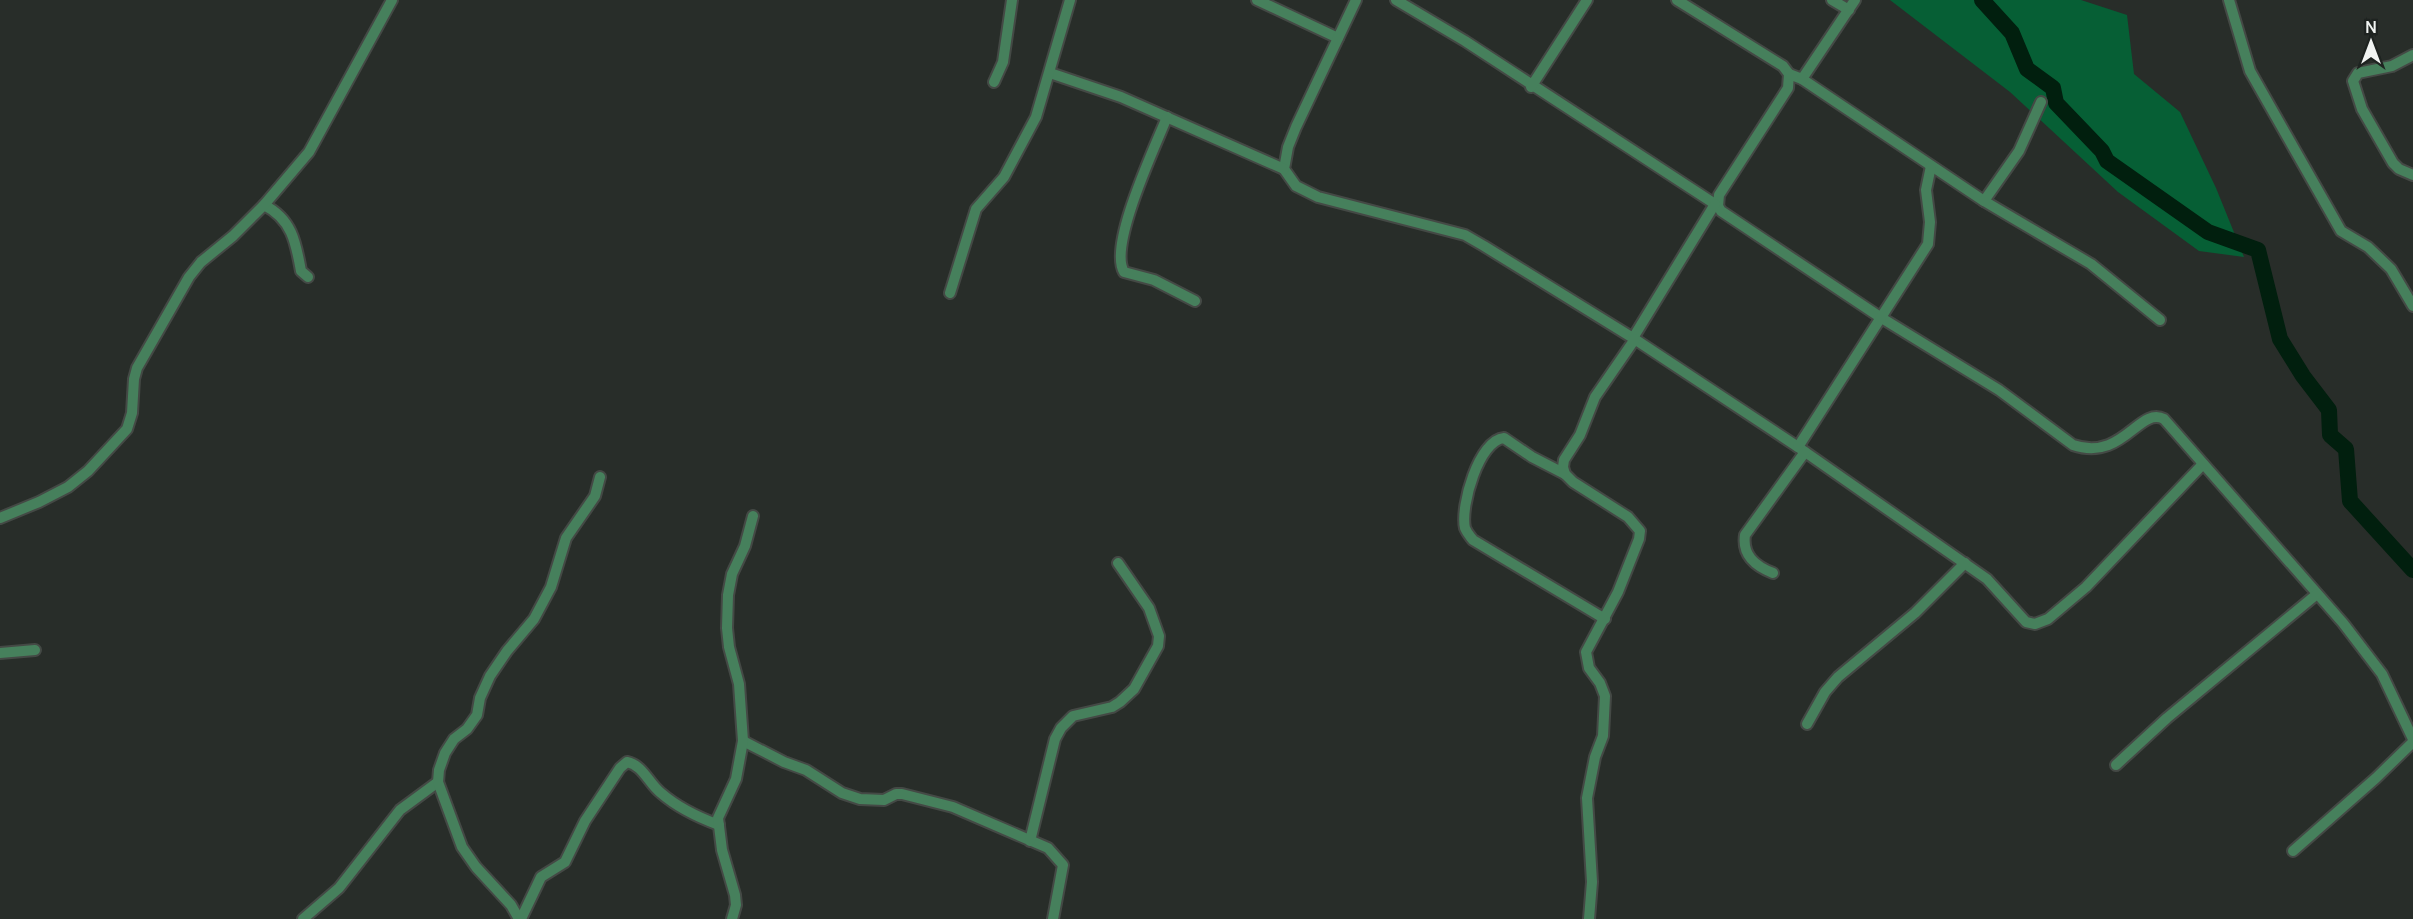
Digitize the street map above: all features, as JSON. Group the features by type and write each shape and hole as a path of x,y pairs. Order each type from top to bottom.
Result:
{"street":[{"path":"0,518 68,487 88,471 127,429 132,412 137,368 189,277 201,262 233,236 264,205 309,152 392,0"},
{"path":"994,82 1004,56 1012,0"},
{"path":"950,293 976,210 1004,177 1036,117 1071,0"},
{"path":"1257,0 1338,38"},
{"path":"1284,169 1288,147 1296,127 1356,0"},
{"path":"1396,0 1465,41 1531,87 1716,205 1730,218 1880,317 1999,390 2073,445 2085,449 2097,449 2111,445 2125,437 2145,419 2159,417 2175,430 2203,465 2343,623 2382,674 2413,740 2376,778 2293,851"},
{"path":"1531,87 1587,0"},
{"path":"1677,0 1783,66 1789,74 1802,79 1984,201 2091,264 2160,320"},
{"path":"1832,0 1848,10"},
{"path":"1802,79 1855,0"},
{"path":"2229,0 2250,71 2341,231 2368,247 2391,269 2413,306"},
{"path":"2413,55 2391,66 2358,73 2353,81 2362,109 2393,163 2399,169 2413,175"},
{"path":"1050,73 1121,97 1284,169 1296,186 1318,197 1465,235 1634,339 1801,449 1987,579 2026,622 2042,623 2086,587 2203,465"},
{"path":"1565,474 1564,460 1580,435 1595,397 1634,339 1716,205 1719,195 1788,88 1789,74"},
{"path":"1984,201 2019,152 2041,102"},
{"path":"1167,117 1135,196 1119,260 1124,272 1154,280 1195,301"},
{"path":"1773,573 1759,567 1750,559 1744,543 1745,535 1928,244 1930,222 1926,190 1931,166"},
{"path":"264,205 290,225 301,271 308,277"},
{"path":"1589,919 1592,882 1587,798 1595,757 1603,736 1605,696 1600,682 1589,668 1586,652 1605,619 1639,539 1640,531 1628,518 1573,483 1565,474 1532,457 1504,438 1496,440 1490,444 1475,471 1465,525 1473,540 1605,619"},
{"path":"520,919 462,847 438,782 439,770 445,753 454,739 467,729 477,715 480,698 490,676 507,651 534,619 551,587 566,538 594,496 600,477"},
{"path":"732,919 736,905 735,895 722,850 718,818 736,779 742,741 738,674 729,646 727,603 732,574 745,546 753,516"},
{"path":"1030,840 1055,739 1061,728 1073,716 1112,707 1120,702 1134,689 1158,646 1156,624 1149,608 1118,563"},
{"path":"1807,724 1825,692 1838,677 1915,613 1965,563"},
{"path":"2116,765 2167,718 2317,594"},
{"path":"0,653 35,650"},
{"path":"742,741 784,762 807,770 842,793 860,799 878,800 902,794 953,807 1048,848 1062,865 1053,919"},
{"path":"520,919 541,877 565,862 585,821 627,762 634,764 663,796 707,821 719,825"},
{"path":"303,919 339,888 356,869 390,820 438,782"}],"green space":[{"path":"1890,0 2081,0 2127,15 2134,74 2180,112 2216,188 2244,257 2199,251 2118,192 2010,92"}],"waterway":[{"path":"1982,0 2012,33 2027,69 2053,88 2056,103 2102,151 2107,161 2208,232 2258,250 2280,339 2303,376 2329,410 2330,435 2346,449 2350,501 2413,570"}]}
